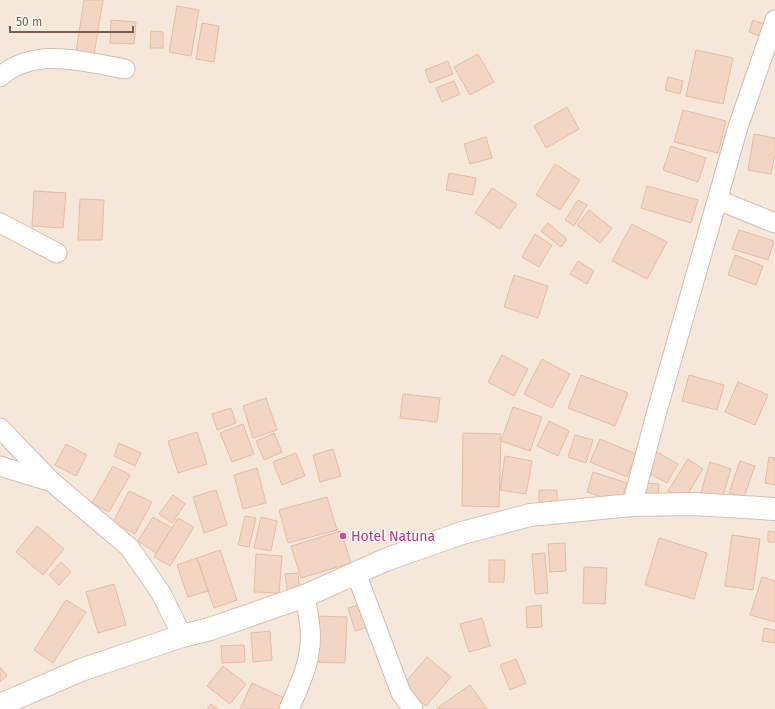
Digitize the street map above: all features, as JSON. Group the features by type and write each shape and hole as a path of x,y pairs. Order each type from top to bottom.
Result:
{"street":[{"path":"632,505 656,411 738,127 775,20"},
{"path":"0,77 8,70 28,61 60,58 125,69"},
{"path":"718,200 775,224"},
{"path":"0,223 57,253"},
{"path":"0,428 52,482 129,547 161,593 182,636"},
{"path":"0,466 52,482"},
{"path":"0,705 81,670 182,636 210,629 305,596 385,560 462,532 530,515 632,505 694,504 775,508"},
{"path":"356,573 401,694 413,709"},
{"path":"289,709 299,685 309,652 310,623 305,596"}],"shaded area":[{"path":"0,0 775,0 775,709 0,709"}],"building":[{"path":"84,0 103,0 94,55 76,52"},
{"path":"177,6 199,10 191,56 169,52"},
{"path":"111,20 136,22 134,44 110,43"},
{"path":"753,20 767,25 762,37 749,32"},
{"path":"202,23 219,26 214,62 196,59"},
{"path":"151,31 163,32 163,48 150,48"},
{"path":"696,50 733,58 723,104 686,96"},
{"path":"478,54 494,82 470,95 454,67"},
{"path":"448,61 453,74 430,83 425,70"},
{"path":"668,77 683,81 680,94 665,90"},
{"path":"454,81 460,94 442,102 436,88"},
{"path":"567,107 579,129 546,148 534,126"},
{"path":"683,110 726,121 718,153 674,142"},
{"path":"754,134 775,138 775,154 771,174 748,170"},
{"path":"486,137 492,158 470,164 464,144"},
{"path":"671,146 706,158 698,182 663,170"},
{"path":"555,164 580,180 560,210 536,195"},
{"path":"449,173 476,178 473,195 446,190"},
{"path":"647,186 698,200 691,223 641,208"},
{"path":"492,188 517,204 500,229 475,213"},
{"path":"34,191 66,193 63,228 32,226"},
{"path":"80,199 104,200 102,240 78,240"},
{"path":"578,200 587,205 574,226 565,220"},
{"path":"589,210 612,228 600,243 577,225"},
{"path":"548,223 567,239 561,247 541,231"},
{"path":"632,224 667,242 647,279 612,261"},
{"path":"739,230 774,241 768,260 732,249"},
{"path":"535,234 552,245 539,267 522,257"},
{"path":"735,255 763,266 756,285 728,275"},
{"path":"578,261 594,271 587,284 570,274"},
{"path":"514,275 548,286 538,318 504,307"},
{"path":"502,355 528,369 514,396 488,382"},
{"path":"542,359 570,374 552,408 524,394"},
{"path":"581,375 628,393 615,426 568,408"},
{"path":"689,375 724,385 717,410 682,401"},
{"path":"738,382 768,395 755,425 725,412"},
{"path":"403,394 440,398 437,422 400,418"},
{"path":"266,398 277,430 253,438 243,406"},
{"path":"513,407 542,417 530,451 501,441"},
{"path":"231,408 236,423 217,430 212,414"},
{"path":"549,421 569,431 558,456 537,446"},
{"path":"243,424 254,454 232,462 220,433"},
{"path":"197,432 207,464 178,473 168,441"},
{"path":"274,433 282,452 264,460 256,441"},
{"path":"463,433 501,434 499,507 462,506"},
{"path":"575,435 593,440 586,463 568,457"},
{"path":"600,439 636,454 627,477 590,462"},
{"path":"119,443 141,453 135,466 114,456"},
{"path":"66,444 87,455 76,476 55,465"},
{"path":"333,449 341,476 320,482 313,455"},
{"path":"657,452 678,464 667,483 645,471"},
{"path":"296,453 305,476 282,485 273,462"},
{"path":"505,456 532,461 526,494 500,490"},
{"path":"769,457 775,458 775,485 765,483"},
{"path":"688,459 703,469 684,500 668,491"},
{"path":"740,461 755,466 744,497 729,493"},
{"path":"710,462 731,469 721,502 700,496"},
{"path":"113,466 130,475 109,512 92,503"},
{"path":"257,468 266,503 243,509 234,475"},
{"path":"593,472 627,483 620,503 587,492"},
{"path":"644,483 659,484 658,500 643,498"},
{"path":"216,490 227,525 204,533 193,497"},
{"path":"539,490 557,490 557,507 539,507"},
{"path":"129,491 152,502 135,534 113,522"},
{"path":"173,495 185,504 172,523 159,514"},
{"path":"327,497 337,530 288,543 279,510"},
{"path":"245,516 256,518 249,547 238,545"},
{"path":"153,517 172,528 156,553 138,541"},
{"path":"261,517 277,521 271,551 254,548"},
{"path":"178,518 194,527 170,566 154,557"},
{"path":"37,526 64,549 43,575 16,552"},
{"path":"341,531 351,563 301,578 291,546"},
{"path":"768,531 775,532 775,542 768,542"},
{"path":"732,535 760,539 753,590 725,586"},
{"path":"659,538 707,553 694,599 645,585"},
{"path":"565,543 566,571 550,572 548,544"},
{"path":"220,550 237,600 214,608 197,558"},
{"path":"545,553 548,593 535,594 532,554"},
{"path":"256,554 282,556 279,593 254,592"},
{"path":"197,558 208,591 188,597 177,565"},
{"path":"489,560 505,560 504,582 489,582"},
{"path":"61,562 71,572 59,585 49,575"},
{"path":"584,567 607,568 605,604 583,603"},
{"path":"298,573 300,594 288,595 285,574"},
{"path":"762,577 775,581 775,622 750,615"},
{"path":"114,584 126,625 98,633 86,592"},
{"path":"66,600 86,612 53,663 34,650"},
{"path":"365,603 371,626 355,631 348,608"},
{"path":"541,605 542,627 527,628 526,607"},
{"path":"314,616 347,617 345,663 313,662"},
{"path":"482,618 490,646 469,652 460,624"},
{"path":"764,628 775,630 775,643 762,641"},
{"path":"270,631 272,660 253,662 251,633"},
{"path":"244,645 245,662 222,663 221,646"},
{"path":"427,657 451,677 426,706 402,686"},
{"path":"516,659 526,683 510,690 500,665"},
{"path":"223,666 246,684 230,704 207,686"},
{"path":"0,667 7,676 0,682"},
{"path":"252,683 284,698 279,709 240,709"},
{"path":"470,685 487,709 436,709"},
{"path":"211,704 218,709 207,709"}],"place":[{"name":"Hotel Natuna","path":"343,536"}]}
